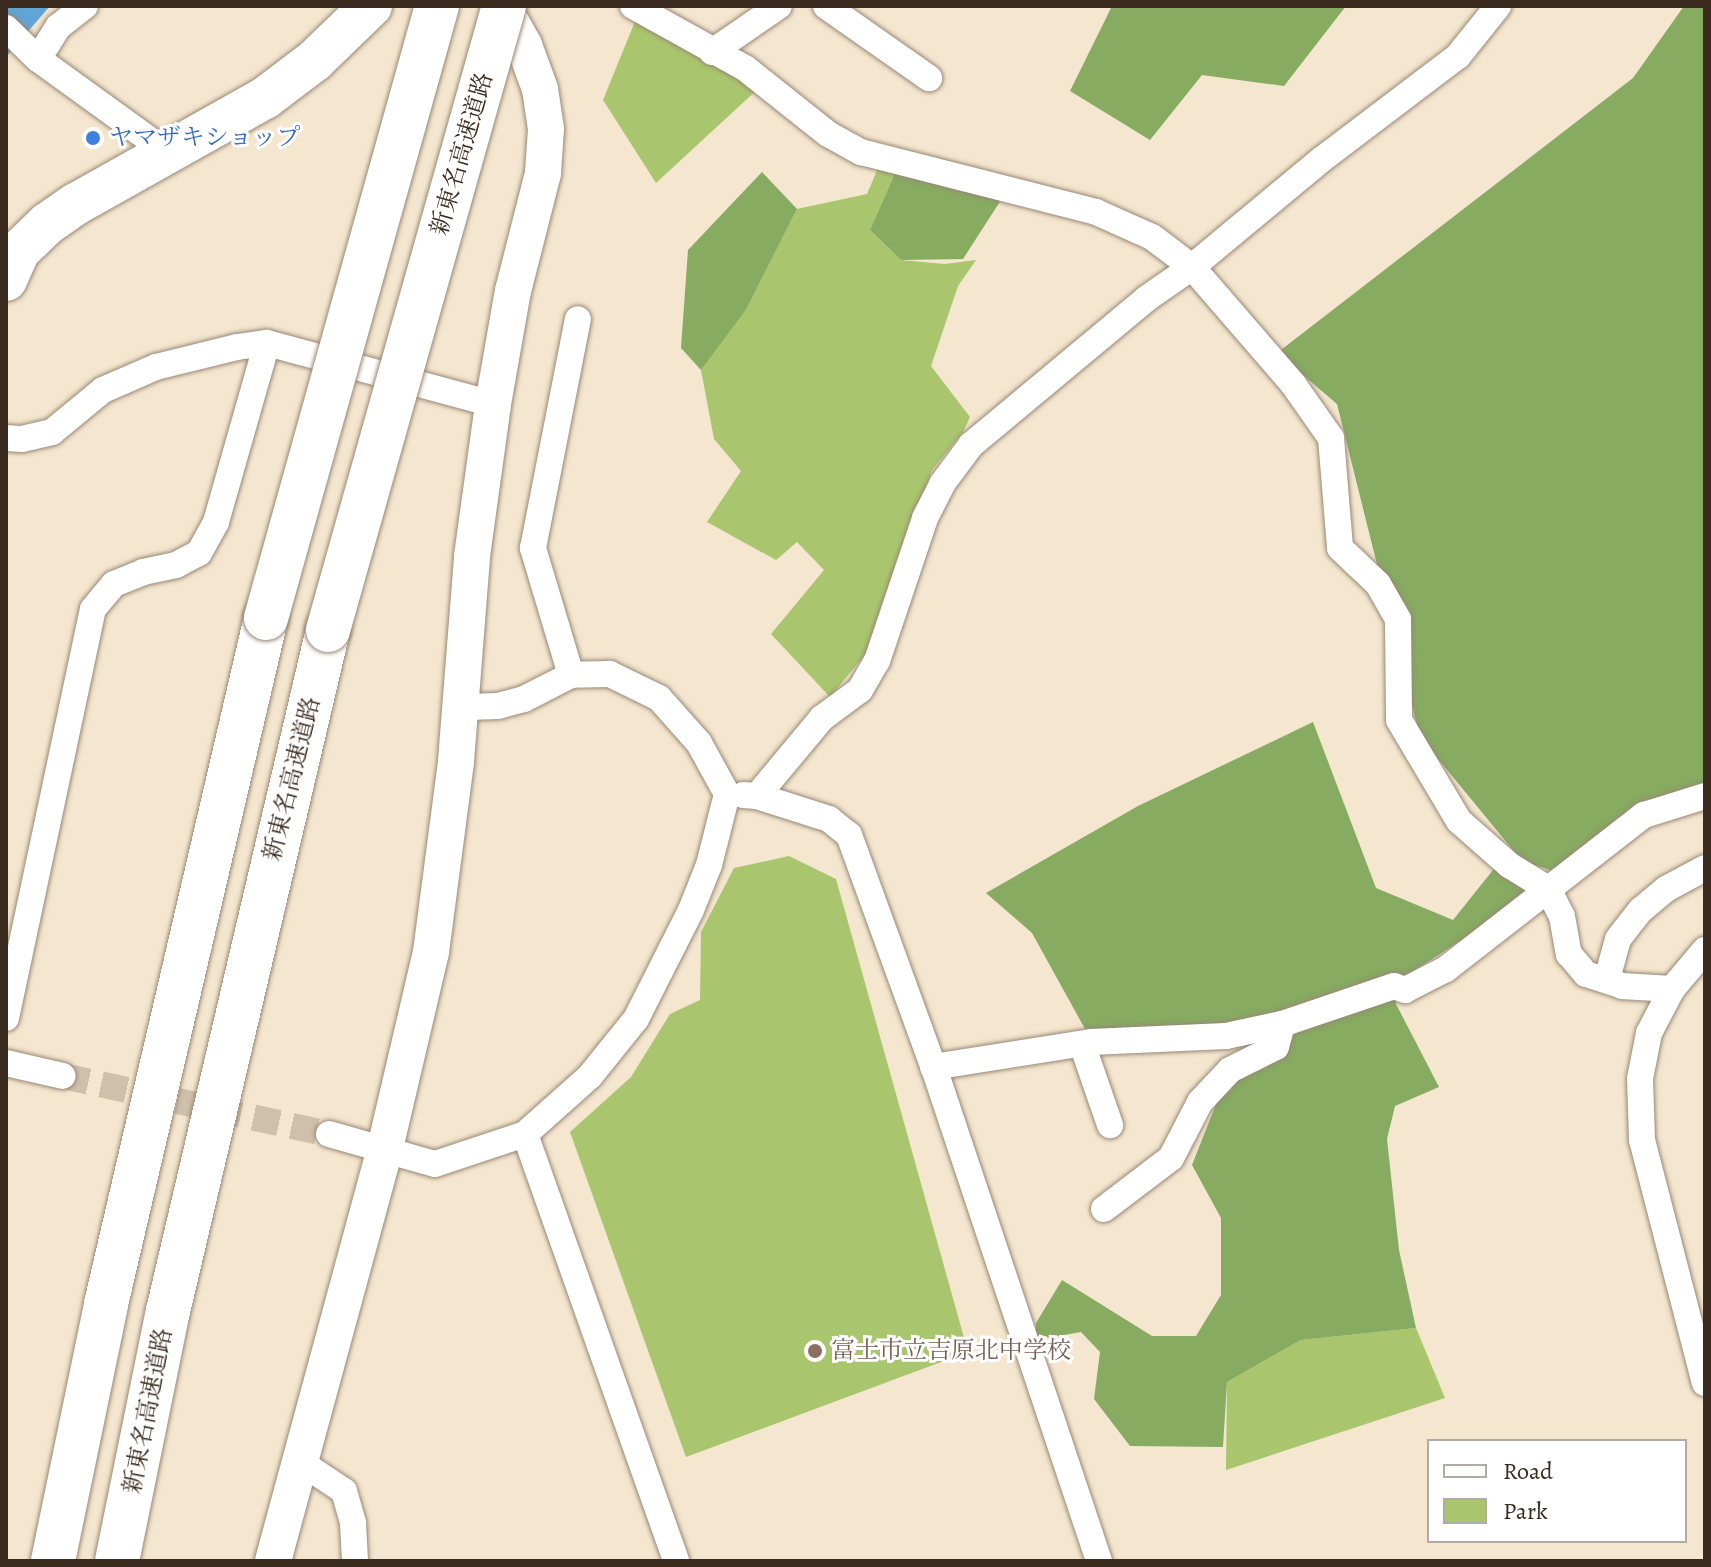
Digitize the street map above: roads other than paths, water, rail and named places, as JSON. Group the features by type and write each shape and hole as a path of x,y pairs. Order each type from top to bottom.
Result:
{"highway":[{"path":"53,1561 106,1304 266,618 437,6"},
{"name":"新東名高速道路","path":"117,1561 168,1311 328,630 503,6"}],"main road":[{"path":"6,280 19,251 47,224 76,204 265,98 315,60 371,6"}],"street":[{"path":"85,6 58,27 23,44 169,154"},
{"path":"273,1561 385,1148 431,952 460,707 472,556 493,404 513,291 543,173 546,129 540,89 524,45 503,6"},
{"path":"633,6 745,68 828,134 861,152 1096,212 1152,237 1192,267 1293,384 1331,438 1340,548 1378,584 1398,619 1399,720 1459,821 1509,865 1548,889 1562,916 1569,954 1586,974 1622,986 1672,989"},
{"path":"712,52 779,6"},
{"path":"826,6 929,78"},
{"path":"757,796 822,718 860,690 872,670 925,518 942,484 971,445 1146,299 1192,267 1321,160 1458,56 1498,6"},
{"path":"571,675 533,548 578,319"},
{"path":"6,438 22,439 52,432 103,390 156,367 237,347 267,343 493,404"},
{"path":"6,1018 93,609 114,584 143,572 176,565 199,553 216,522 267,343"},
{"path":"329,1134 435,1164 525,1134 590,1076 636,1019 691,910 709,865 727,794 699,743 659,698 610,674 571,675 524,699 498,706 460,707"},
{"path":"727,794 757,796 829,819 849,835 933,1067 1099,1561"},
{"path":"933,1067 1082,1044 1226,1036 1282,1024 1394,986 1405,990 1446,969 1644,815 1705,796"},
{"path":"1607,979 1618,939 1641,910 1666,889 1705,868"},
{"path":"1705,950 1672,989 1649,1033 1640,1079 1642,1140 1705,1383"},
{"path":"1104,1209 1171,1158 1200,1102 1230,1070 1276,1047 1282,1024"},
{"path":"1082,1044 1110,1125"},
{"path":"6,1063 63,1076"},
{"path":"525,1134 676,1561"},
{"path":"299,1461 344,1491 353,1523 355,1561"}],"water":[{"path":"6,6 50,6 6,57"}],"tunnel":[{"path":"63,1076 329,1134"}],"place":[{"name":"ヤマザキショップ","path":"93,138"},
{"name":"富士市立吉原北中学校","path":"815,1351"}]}
